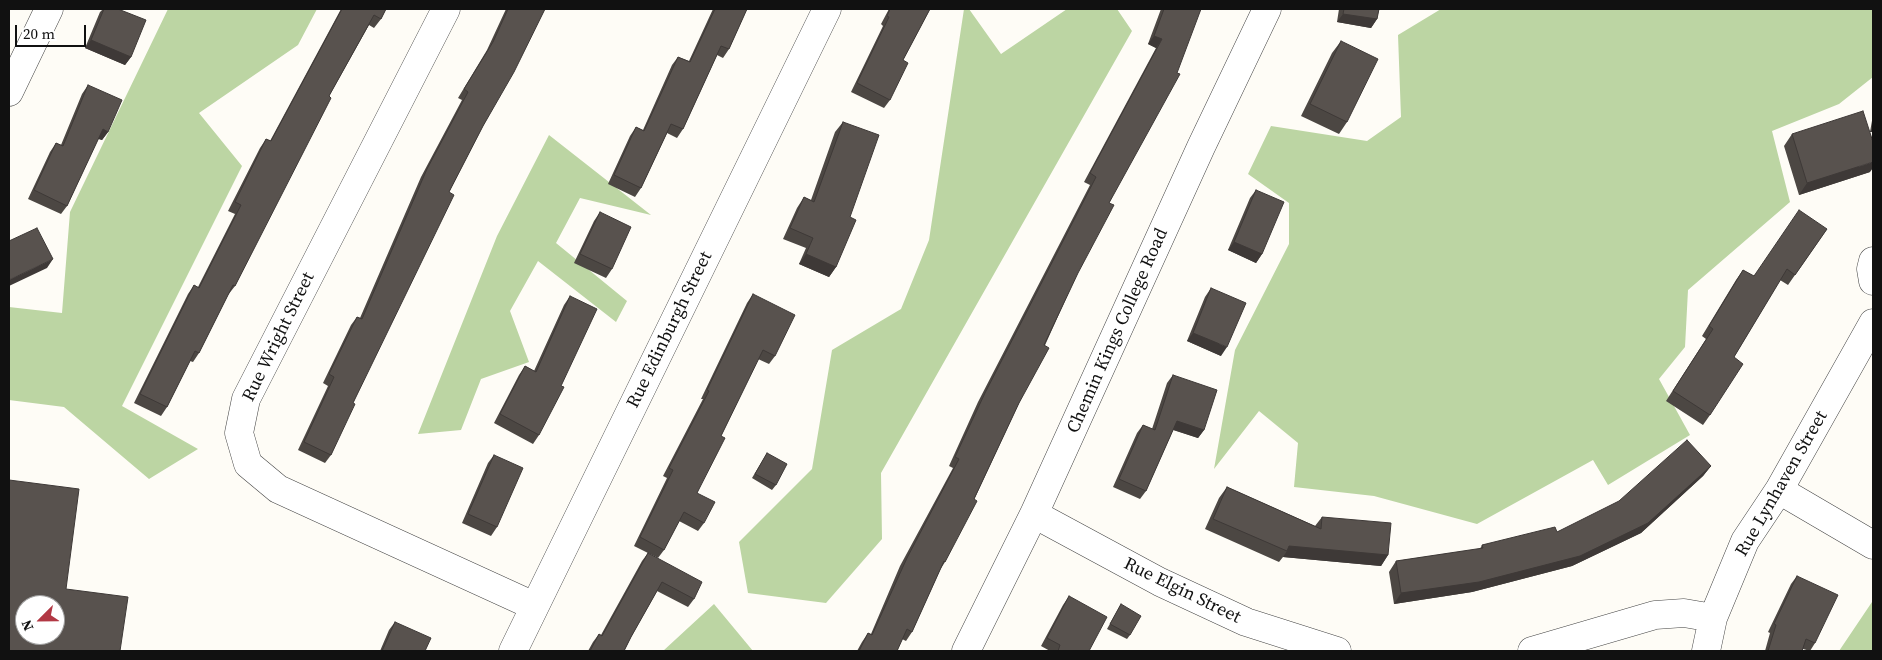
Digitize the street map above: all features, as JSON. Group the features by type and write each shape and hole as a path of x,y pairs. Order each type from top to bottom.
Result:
{"street":[{"path":"9,92 49,9"},
{"name":"Rue Wright Street","path":"446,9 246,399 239,433 248,464 278,489 534,606"},
{"name":"Rue Edinburgh Street","path":"513,651 827,9"},
{"name":"Chemin Kings College Road","path":"966,651 1034,514 1201,146 1267,9"},
{"path":"1873,261 1873,281"},
{"name":"Rue Lynhaven Street","path":"1706,651 1713,618 1745,541 1779,490 1873,323"},
{"path":"1779,490 1873,546"},
{"name":"Rue Elgin Street","path":"1034,514 1160,582 1238,618 1337,651"},
{"path":"1532,651 1655,615 1684,613 1713,618"}],"green space":[{"path":"168,9 317,9 298,45 199,113 242,166 122,406 198,449 149,479 64,407 9,400 9,307 62,313 70,212"},
{"path":"964,9 969,9 1001,54 1067,9 1117,9 1132,31 881,473 882,539 826,603 748,593 739,542 812,469 832,350 901,309 929,240"},
{"path":"1441,9 1873,9 1873,77 1839,104 1772,131 1790,202 1688,290 1685,347 1659,379 1690,435 1608,485 1593,460 1477,524 1374,496 1294,487 1298,443 1259,411 1214,469 1235,350 1289,244 1289,203 1248,174 1271,126 1367,141 1401,117 1398,35"},
{"path":"549,135 651,215 580,198 556,243 627,301 616,322 538,261 510,311 529,362 481,379 461,430 418,434 497,236"},
{"path":"1872,602 1873,651 1839,651"},
{"path":"714,604 753,651 663,651"}],"building":[{"path":"104,9 118,9 146,20 131,57 91,40"},
{"path":"342,9 386,9 381,19 374,15 329,96 331,98 235,286 233,285 199,353 195,351 167,407 140,394 194,285 199,288 241,205 235,202 266,139 271,141"},
{"path":"508,9 545,9 514,72 483,126 449,192 454,195 353,403 355,404 331,455 304,442 334,377 329,374 357,317 362,319 427,169 468,92 464,89 493,42"},
{"path":"715,9 747,9 729,49 721,46 683,129 671,124 641,188 614,175 636,127 644,131 678,57 690,62"},
{"path":"890,9 930,9 903,60 908,63 890,100 857,83 889,17 887,16"},
{"path":"1164,9 1201,9 1177,73 1180,74 1109,203 1114,205 1078,273 1044,345 1049,348 1019,403 974,499 977,501 944,561 912,632 907,629 897,651 859,651 868,633 872,635 907,558 959,459 955,457 985,393 1096,177 1090,173 1162,39 1154,36"},
{"path":"1344,9 1379,9 1377,19 1343,14"},
{"path":"1341,41 1378,59 1347,122 1310,104"},
{"path":"88,85 122,100 108,132 103,129 67,206 34,190 56,143 63,146"},
{"path":"1863,111 1873,142 1873,162 1807,183 1792,134"},
{"path":"843,122 879,135 850,217 856,220 836,267 806,254 813,238 790,228 804,197 814,202"},
{"path":"1256,190 1284,202 1262,254 1234,242"},
{"path":"1799,210 1827,229 1795,275 1787,269 1734,357 1743,364 1710,415 1673,391 1713,329 1709,326 1743,270 1754,276"},
{"path":"600,212 631,227 612,269 580,254"},
{"path":"37,228 53,259 9,280 9,241"},
{"path":"1211,288 1246,303 1227,347 1193,333"},
{"path":"753,294 795,315 775,356 763,350 721,436 725,438 697,493 715,502 704,523 684,512 664,550 640,537 673,470 669,468 709,391 707,390"},
{"path":"570,296 597,309 561,386 564,387 539,435 500,414 525,366 536,372"},
{"path":"1173,375 1217,390 1204,430 1177,421 1146,491 1119,479 1143,425 1155,430"},
{"path":"1687,440 1711,466 1648,523 1580,556 1479,582 1401,593 1396,561 1483,548 1482,545 1555,527 1557,532 1619,501"},
{"path":"767,453 787,464 776,485 755,474"},
{"path":"494,455 523,468 497,527 468,514"},
{"path":"9,480 79,489 66,589 128,597 120,651 9,651"},
{"path":"1227,487 1321,529 1322,517 1391,523 1388,555 1289,546 1287,551 1213,519"},
{"path":"648,553 702,582 694,599 662,582 624,651 590,651 599,634 602,636"},
{"path":"1797,576 1838,595 1815,643 1806,639 1802,651 1768,651 1776,625 1774,624"},
{"path":"1069,596 1107,617 1089,651 1058,651 1060,645 1047,638"},
{"path":"1121,604 1141,616 1130,635 1110,624"},
{"path":"395,622 431,638 425,651 382,651"}]}
